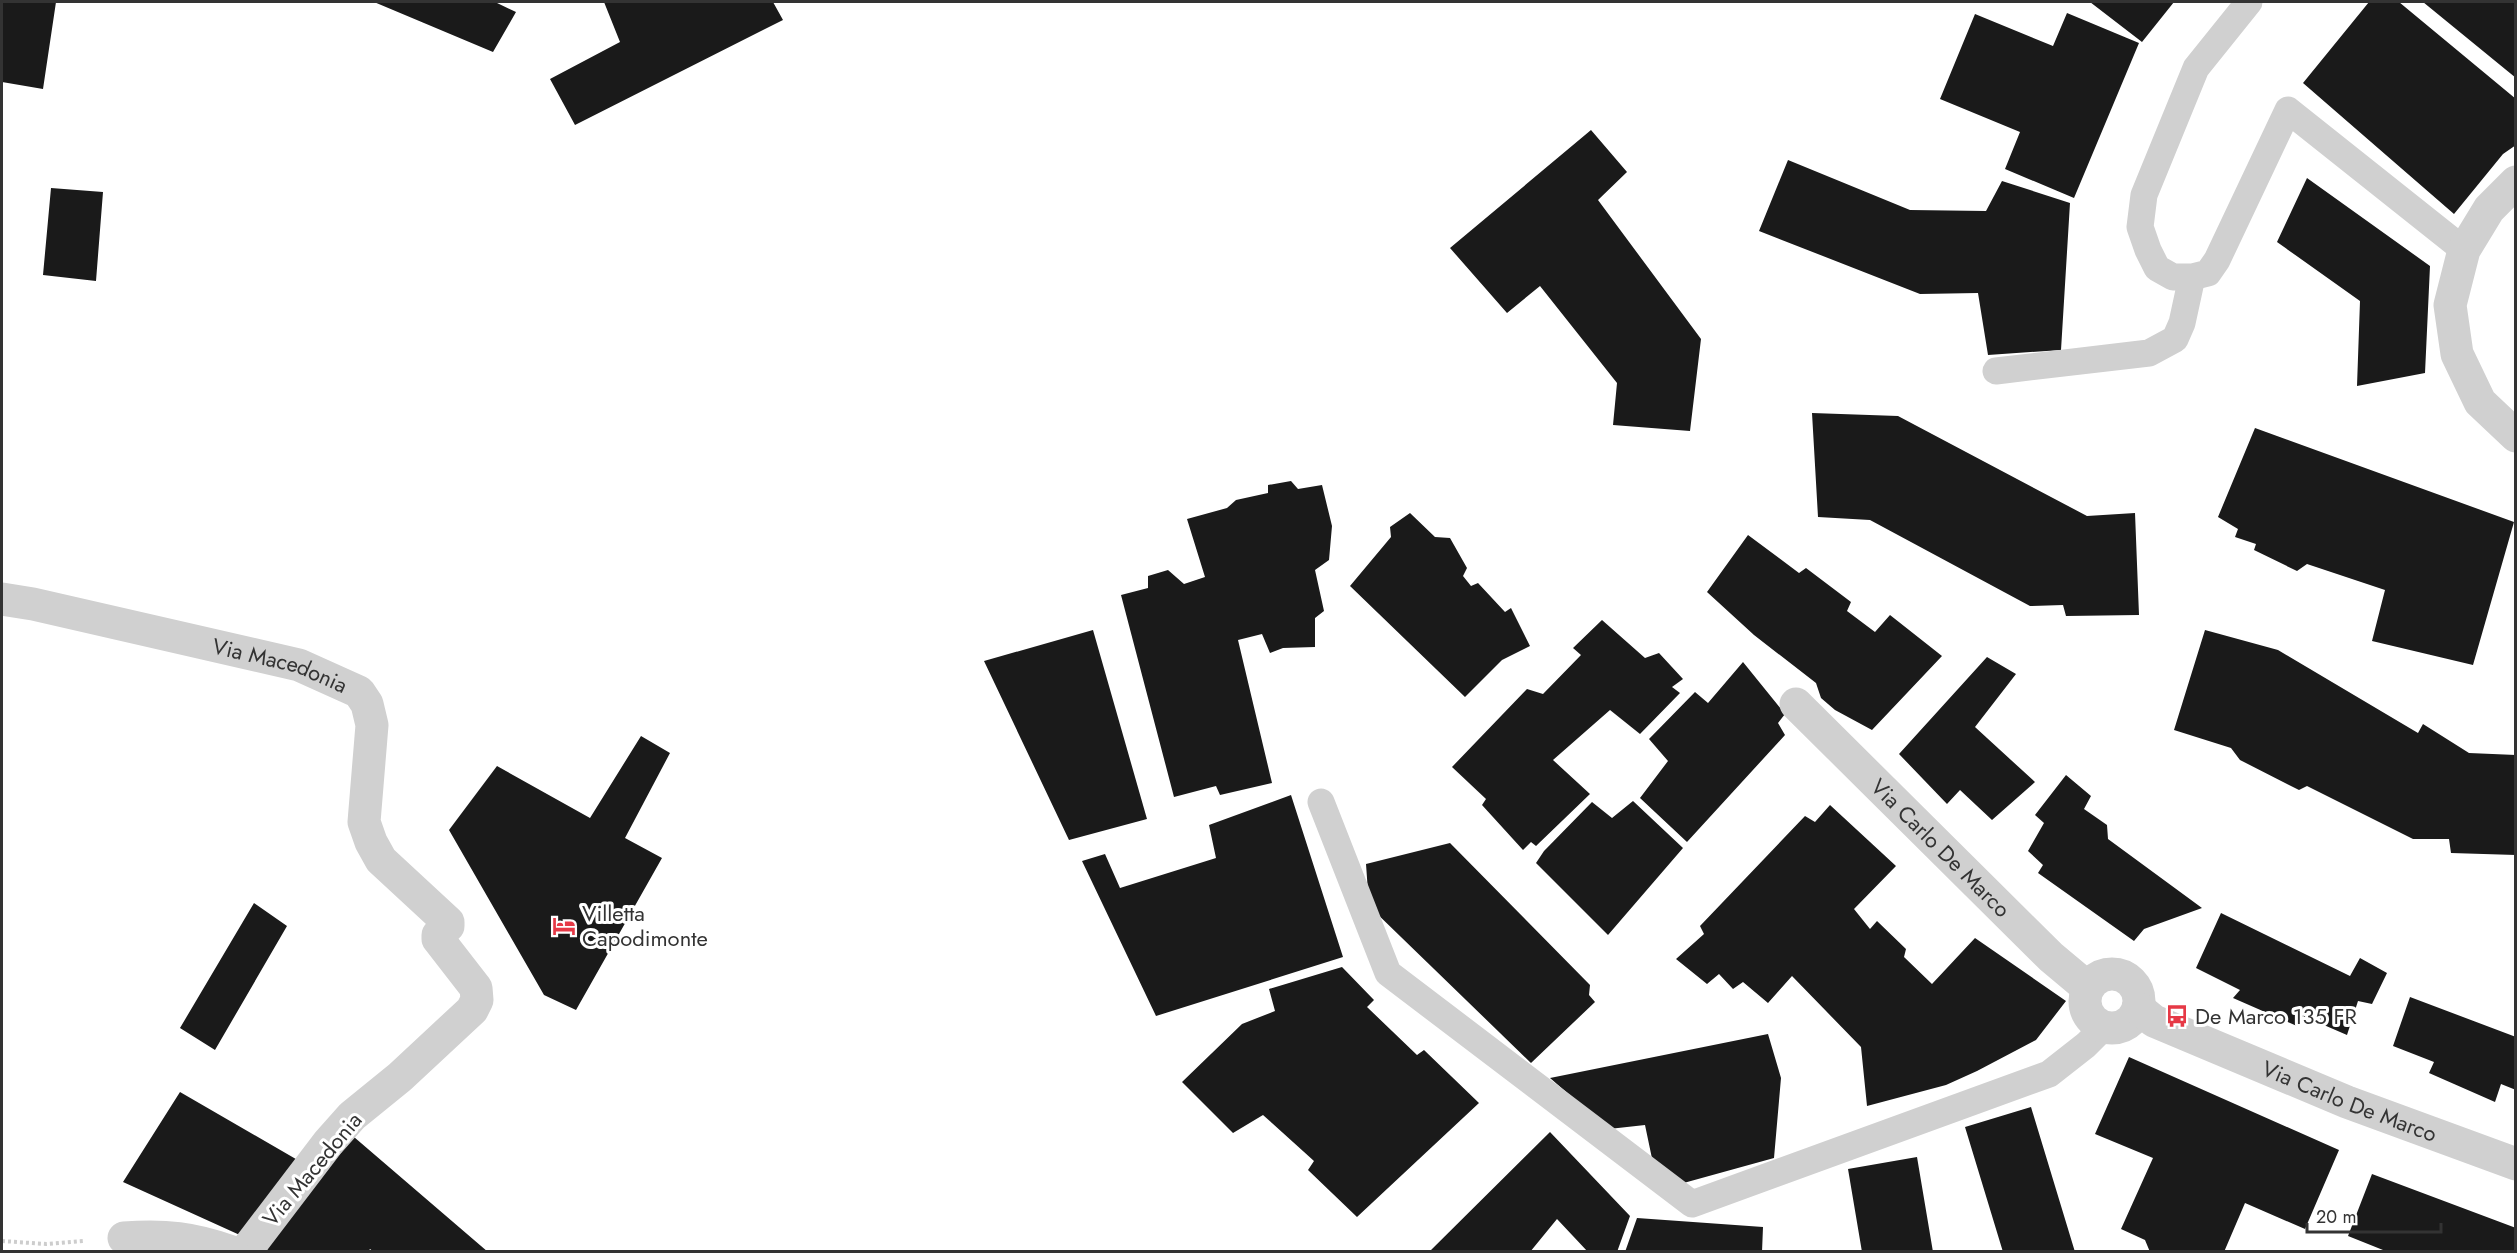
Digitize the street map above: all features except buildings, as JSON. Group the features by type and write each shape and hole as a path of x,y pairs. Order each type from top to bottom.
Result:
{"street":[{"path":"2516,182 2489,209 2464,250 2450,305 2457,354 2480,402 2516,436"},
{"name":"Via Macedonia","path":"2,599 33,604 298,665 358,692 367,704 372,725 364,822 370,842 381,860 448,922 448,926 438,935 438,939 476,988 477,1000 472,1010 400,1077 352,1116 328,1143 245,1251"},
{"name":"Via Carlo De Marco","path":"1796,704 2052,957 2088,988"},
{"path":"2115,974 2124,976 2138,990 2132,1019 2095,1023 2085,1007 2088,988 2094,980 2115,974"},
{"name":"Via Carlo De Marco","path":"2132,1019 2516,1164"},
{"path":"124,1238 159,1235 189,1239 232,1251"}],"lane":[{"path":"2249,2 2196,68 2144,195 2140,228 2157,268 2173,277 2192,277 2208,273 2217,260 2288,110 2464,250"},
{"path":"1996,371 2149,353 2175,339 2182,323 2192,277"},
{"path":"1321,802 1388,973 1692,1204 2049,1074 2086,1045 2132,1019"}],"path":[{"path":"2,1241 46,1244 124,1238"}],"place":[{"name":"Villetta Capodimonte","path":"564,926"},
{"name":"De Marco 135 FR","path":"2177,1016"}]}
